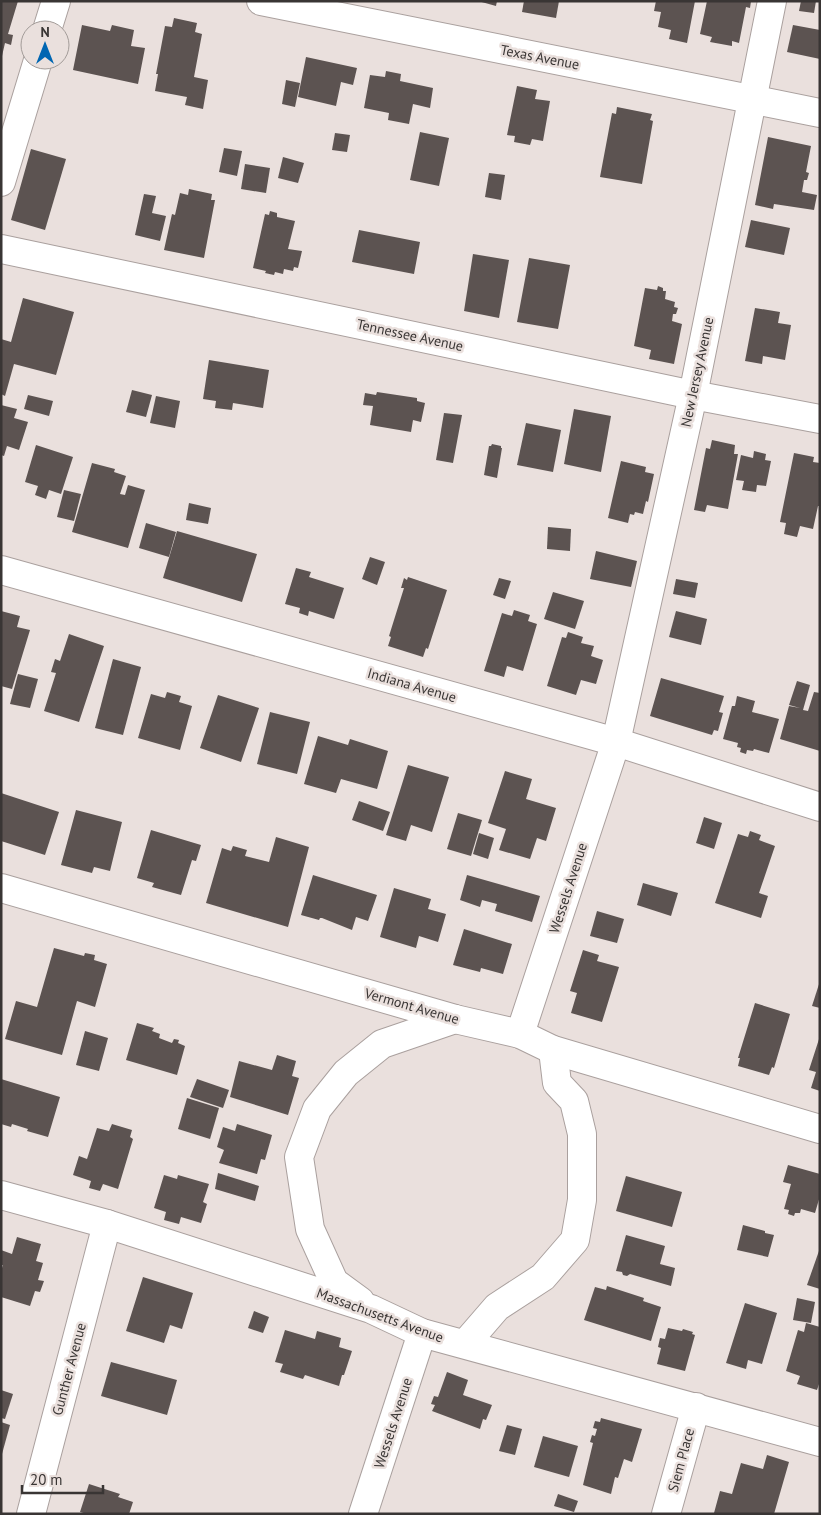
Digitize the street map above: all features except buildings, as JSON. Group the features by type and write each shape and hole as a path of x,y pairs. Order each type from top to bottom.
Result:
{"street":[{"path":"50,20 56,1"},
{"name":"Texas Avenue","path":"261,1 820,113"},
{"name":"New Jersey Avenue","path":"616,742 693,395 772,1"},
{"path":"1,182 35,70"},
{"name":"Tennessee Avenue","path":"1,249 693,395 820,419"},
{"name":"Indiana Avenue","path":"1,570 616,742 820,807"},
{"name":"Wessels Avenue","path":"520,1034 616,742"},
{"name":"Vermont Avenue","path":"1,888 455,1019 520,1034 553,1050 820,1129"},
{"path":"371,1309 334,1282 310,1229 299,1157 317,1109 346,1073 382,1044 455,1019"},
{"path":"465,1344 497,1307 544,1277 575,1240 582,1200 582,1134 574,1101 557,1084 553,1050"},
{"name":"Massachusetts Avenue","path":"1,1195 106,1224 371,1309 422,1333 820,1442"},
{"name":"Gunther Avenue","path":"31,1514 106,1224"},
{"name":"Wessels Avenue","path":"363,1514 422,1333"},
{"name":"Siem Place","path":"666,1514 696,1407"}]}
